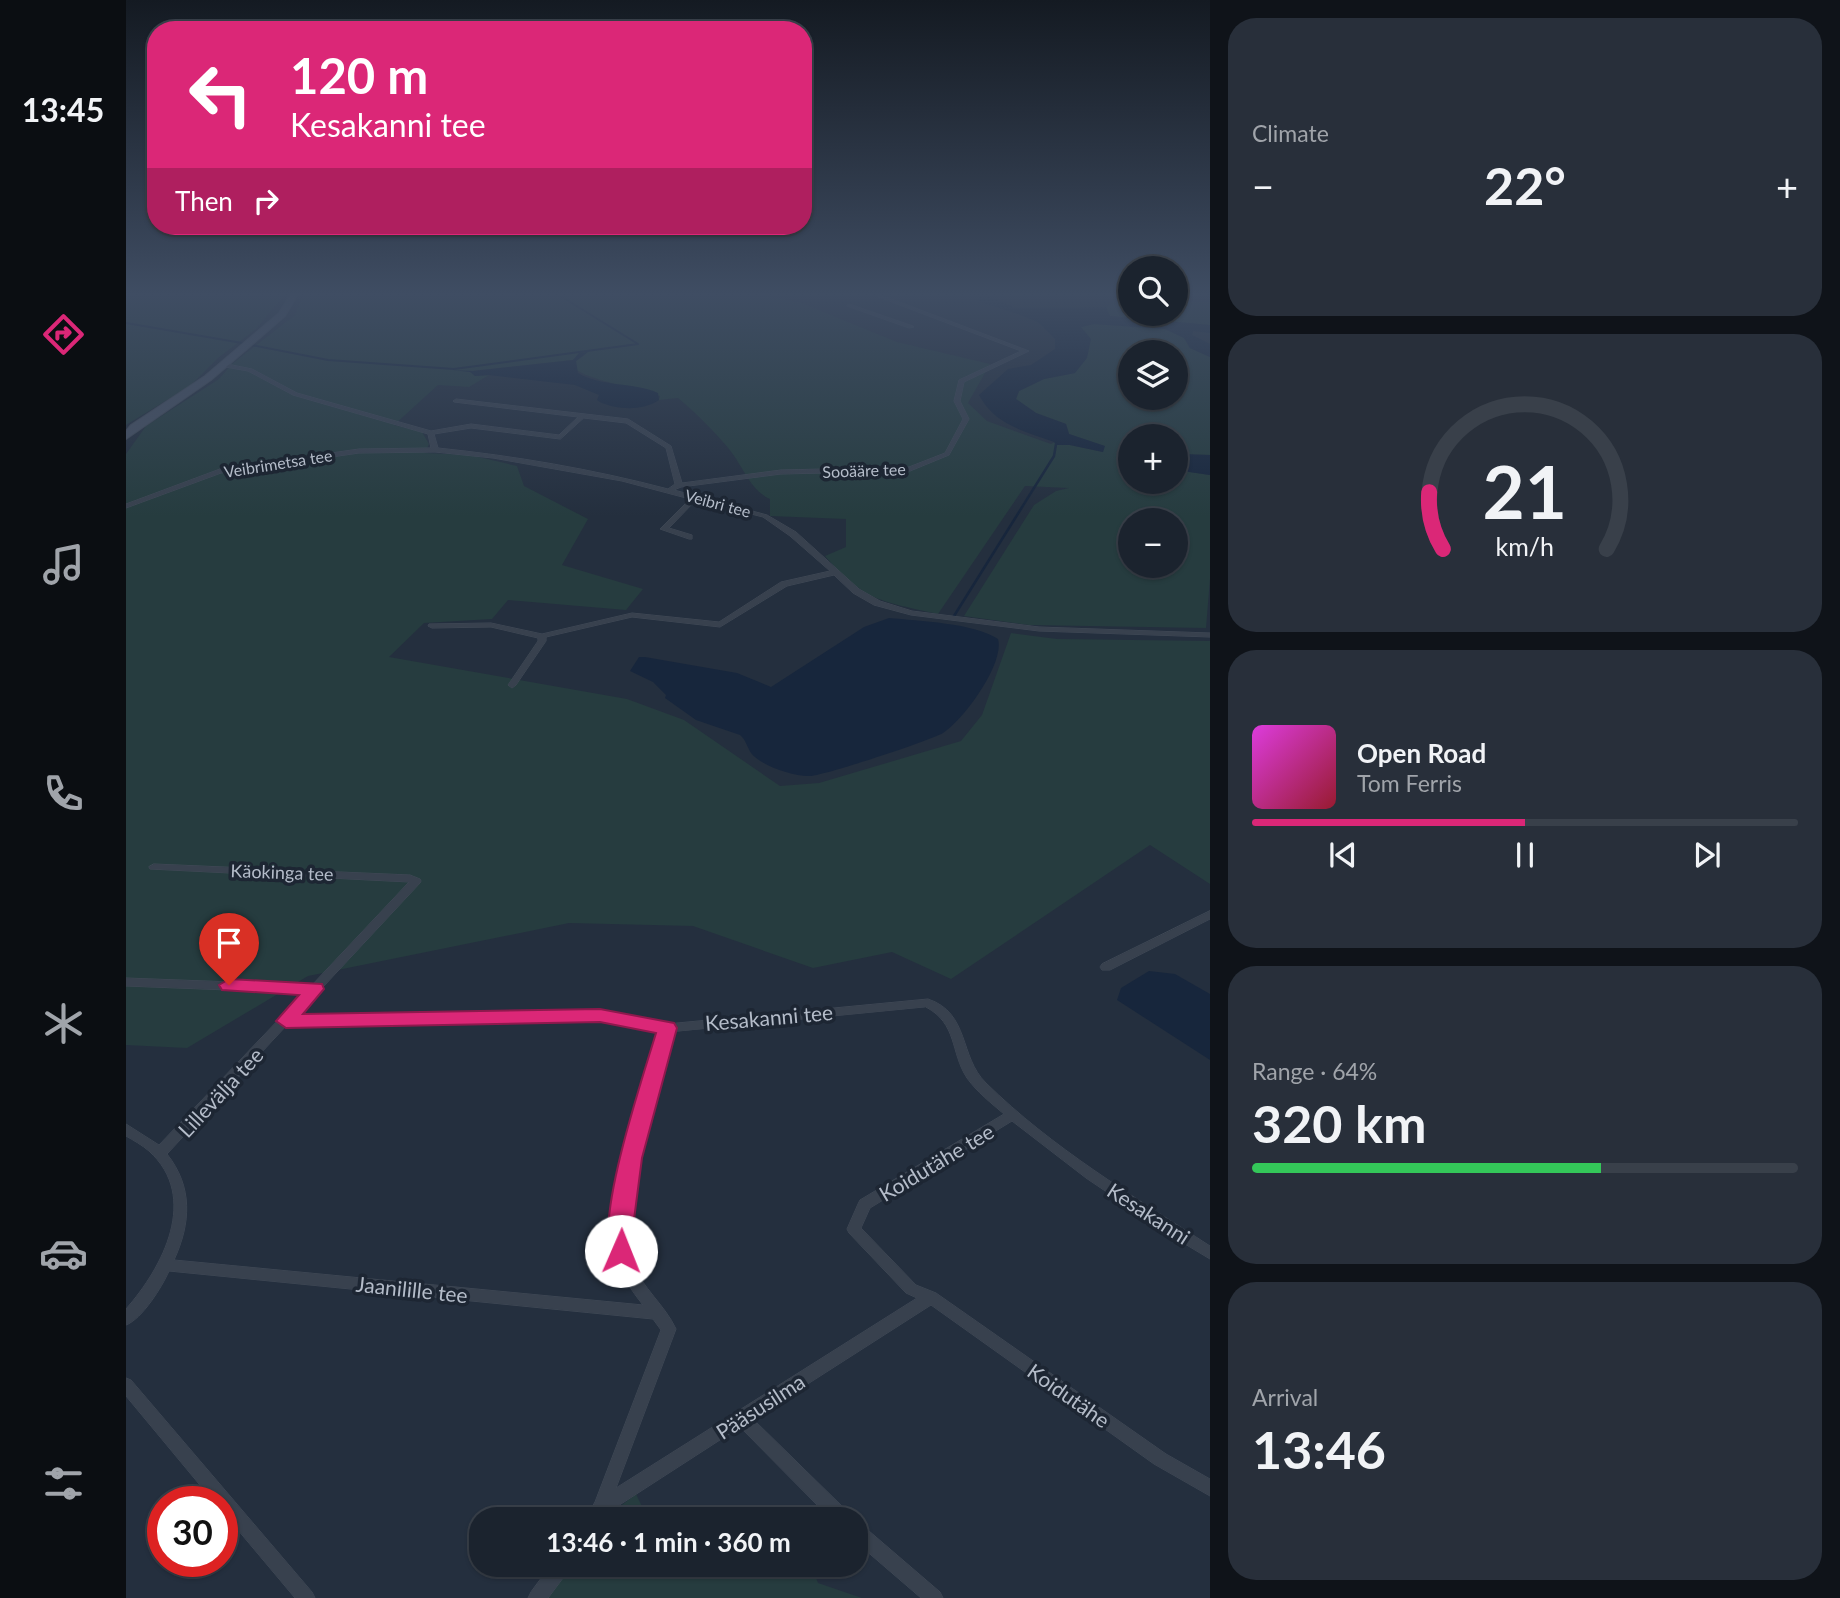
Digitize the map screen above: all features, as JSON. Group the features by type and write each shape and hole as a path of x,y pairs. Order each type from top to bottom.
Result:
{"street":[{"path":"126,436 134,427 195,388 220,367"},
{"path":"231,367 250,370 295,394 432,433 471,426 560,437 583,416"},
{"name":"Sooääre tee","path":"670,491 679,485 781,472 910,469 947,454 967,419 957,401 961,381 992,367"},
{"path":"456,401 628,421 666,444 671,452 679,485"},
{"path":"432,433 435,450"},
{"name":"Veibri tee","path":"435,450 493,456 670,491 765,516 782,525 833,573 877,603 950,620 1039,629 1210,635"},
{"name":"Veibrimetsa tee","path":"126,506 220,471 359,451 435,450"},
{"path":"689,537 664,529 695,497"},
{"path":"432,626 491,625 542,636 632,615 720,625 784,584 833,573"},
{"path":"512,685 542,641 542,636"},
{"name":"Käokinga tee","path":"155,867 410,878"},
{"name":"Lillevälja tee","path":"161,1153 415,881 410,878"},
{"path":"1106,967 1210,915"},
{"path":"126,982 315,989"},
{"name":"Kesakanni tee","path":"286,1021 600,1016 667,1028 928,1003 946,1014 954,1026 976,1081 1012,1115 1089,1173"},
{"path":"599,1507 669,1329 631,1276 621,1251 620,1223 631,1158 667,1028"},
{"name":"Koidutähe tee","path":"931,1297 911,1289 854,1229 866,1204 1012,1115"},
{"path":"126,1129 161,1153 176,1179 181,1205 178,1234 166,1265 154,1287 126,1318"},
{"name":"Kesakanni","path":"1089,1173 1210,1252"},
{"name":"Jaanilille tee","path":"166,1265 658,1313"},
{"name":"Pääsusilma","path":"606,1507 931,1297"},
{"name":"Koidutähe","path":"931,1297 1160,1460 1210,1488"},
{"path":"126,1385 306,1598"},
{"path":"741,1418 831,1507"},
{"path":"868,1541 934,1598"},
{"path":"537,1598 553,1577"}],"green space":[{"path":"126,367 209,367 190,386 126,425"},
{"path":"230,367 513,367 472,371 475,376 489,375 469,387 438,385 394,425 422,432 429,444 425,453 470,455 517,466 524,486 588,519 562,565 643,589 626,610 508,600 492,619 424,623 389,657 627,699 684,720 780,786 819,783 961,741 982,715 1011,633 1057,639 1210,641 1210,884 1150,845 951,979 892,952 813,968 693,926 569,923 308,976 187,1048 126,1045 126,454 146,426 219,379"},
{"path":"576,367 989,367 968,403 987,421 1051,444 1055,442 1056,445 1103,452 1104,446 1069,434 1066,424 1036,413 1016,399 1019,391 1044,379 1075,373 1076,367 1118,367 1118,410 1188,410 1188,367 1210,367 1210,455 1188,454 1188,424 1118,424 1118,494 1188,494 1188,472 1210,475 1210,579 1206,628 1029,625 964,616 1034,505 1056,491 1069,488 1025,486 938,614 875,597 852,583 825,556 846,547 846,519 770,516 770,499 757,490 729,449 678,398 659,400 660,396 581,373"},
{"path":"636,1494 642,1507 619,1507"},
{"path":"558,1577 816,1577 818,1583 862,1598 543,1598"}],"water":[{"path":"513,367 577,367 578,373 587,377 658,393 659,400 638,408 622,408 600,402 597,400 599,395 575,385 489,375 475,376 470,372 452,370 473,371"},
{"path":"1080,367 1075,373 1044,379 1019,391 1016,399 1036,413 1066,424 1069,434 1105,446 1103,452 1056,445 1011,426 993,413 979,395 1008,369"},
{"path":"1188,454 1210,455 1210,475 1188,472"},
{"path":"889,618 961,626 998,639 999,649 989,676 971,704 943,733 877,757 810,776 796,775 762,762 751,753 740,735 696,720 665,698 666,695 653,682 630,671 639,657 645,657 737,673 771,687 864,627"},
{"path":"1149,971 1175,974 1210,994 1210,1060 1117,1000 1121,988"}],"waterway":[{"path":"420,367 454,369 472,367"},
{"path":"954,616 1054,456 1056,444"}],"route":[{"path":"229,985 315,989 286,1021 600,1016 667,1028 631,1158 620,1223 621,1251"}]}
